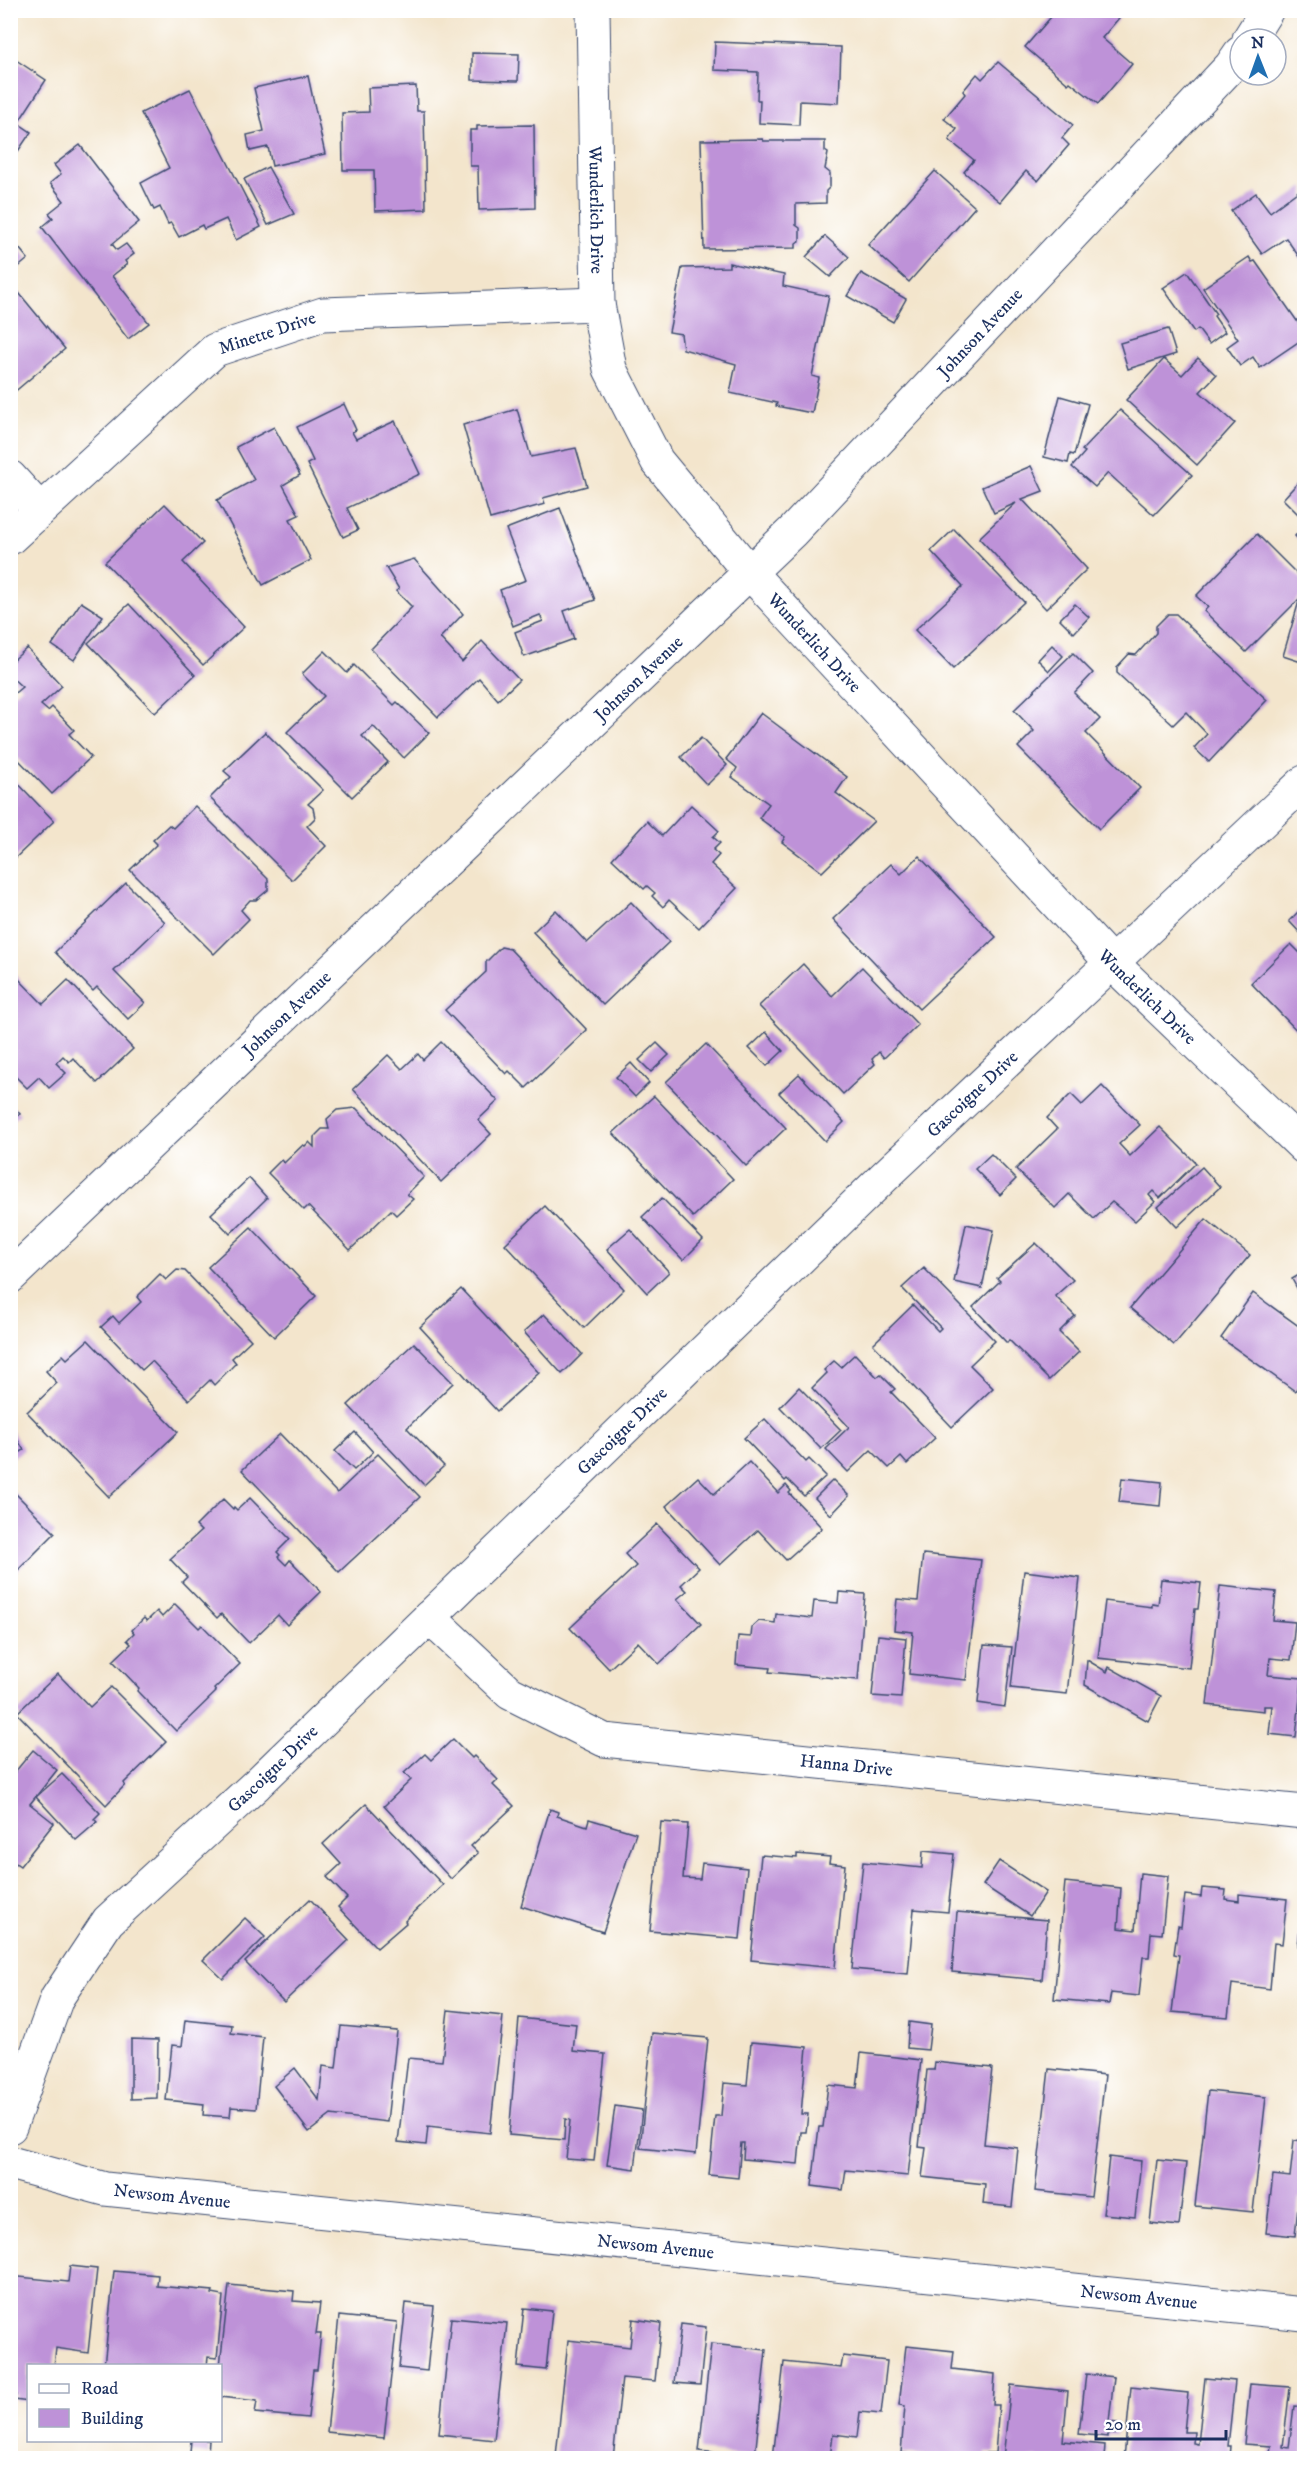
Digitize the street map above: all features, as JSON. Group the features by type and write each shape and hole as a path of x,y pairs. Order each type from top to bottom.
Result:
{"street":[{"name":"Wunderlich Drive","path":"593,10 598,304 610,369 657,461 750,573 1113,964 1305,1147"},
{"path":"1256,27 1267,10"},
{"name":"Johnson Avenue","path":"10,1278 803,521 1228,69"},
{"name":"Minette Drive","path":"10,538 215,350 323,314 598,304"},
{"path":"10,477 40,510"},
{"name":"Gascoigne Drive","path":"10,2127 57,1998 108,1922 257,1784 885,1176 1305,782"},
{"name":"Hanna Drive","path":"429,1617 510,1693 604,1740 1305,1812"},
{"name":"Newsom Avenue","path":"10,2163 105,2189 1305,2314"}],"building":[{"path":"1044,10 1122,10 1124,12 1102,38 1132,64 1098,104 1070,82 1068,84 1025,47 1051,17"},
{"path":"715,42 841,47 839,103 800,101 799,125 759,123 758,72 714,70"},
{"path":"472,53 519,54 518,81 472,80"},
{"path":"10,56 46,80 18,123 31,132 10,163"},
{"path":"998,62 1073,125 1062,138 1069,145 1038,181 1026,171 1000,202 964,172 974,160 949,140 957,129 944,119 965,94 963,91 977,74 982,79"},
{"path":"308,76 325,154 272,166 268,147 250,151 247,135 264,131 254,88"},
{"path":"416,86 417,111 424,111 426,209 375,211 374,170 343,170 342,113 369,112 368,88"},
{"path":"190,89 261,227 236,240 226,219 204,229 202,225 179,237 171,223 168,224 160,207 154,210 141,183 169,168 141,113"},
{"path":"534,125 535,208 479,210 478,166 470,166 470,130 477,130 477,126"},
{"path":"763,139 763,141 825,141 825,151 828,153 825,169 830,173 830,187 826,191 826,203 796,204 796,225 800,228 800,240 796,243 796,248 704,249 701,140"},
{"path":"80,145 139,222 112,244 117,250 126,244 134,254 125,261 127,264 112,276 149,323 128,339 42,227 53,218 49,213 64,201 50,183 61,174 54,165"},
{"path":"268,167 294,214 268,225 244,179"},
{"path":"935,171 975,207 909,282 868,245"},
{"path":"1304,187 1304,264 1286,238 1262,254 1231,211 1256,193 1270,212"},
{"path":"825,236 849,257 830,277 806,257"},
{"path":"19,248 28,259 10,274 10,252 12,254"},
{"path":"1249,257 1252,262 1255,261 1304,331 1304,338 1260,368 1253,357 1240,366 1227,347 1238,339 1203,288"},
{"path":"729,263 784,275 783,286 829,296 812,376 819,378 812,413 730,393 736,364 683,349 681,334 669,332 682,268 729,267"},
{"path":"1187,272 1216,314 1214,316 1225,332 1209,344 1198,329 1194,332 1163,288"},
{"path":"861,273 906,299 893,322 847,296"},
{"path":"10,282 65,349 12,394 10,392"},
{"path":"1168,329 1176,354 1128,369 1120,343"},
{"path":"1198,358 1216,375 1200,392 1235,423 1197,465 1126,400 1164,359 1182,375"},
{"path":"1060,396 1088,404 1074,455 1070,454 1068,463 1044,457"},
{"path":"344,404 356,430 352,432 356,439 395,421 420,474 347,508 358,530 343,537 307,464 313,461 297,427"},
{"path":"517,409 531,457 576,448 587,486 543,498 545,504 490,519 463,425"},
{"path":"1120,410 1192,475 1154,515 1108,473 1095,487 1072,467 1085,452 1082,450"},
{"path":"274,427 300,475 283,485 299,515 290,519 311,560 263,585 217,500 254,480 236,447"},
{"path":"1031,466 1043,491 1022,499 1087,569 1046,609 979,538 1016,503 994,513 982,487"},
{"path":"1304,476 1304,520 1283,499"},
{"path":"165,504 203,543 183,562 244,627 203,665 105,562"},
{"path":"560,508 595,600 564,611 574,639 524,657 515,632 543,621 540,615 513,626 500,590 526,580 506,529"},
{"path":"1304,526 1304,545 1295,536"},
{"path":"954,529 1024,602 953,669 915,630 963,586 931,551"},
{"path":"1257,534 1304,581 1304,594 1246,652 1204,611 1208,607 1196,596"},
{"path":"414,559 463,614 440,638 462,662 482,641 519,680 498,700 479,678 438,717 371,649 412,607 396,591 399,589 386,568"},
{"path":"1299,601 1304,602 1304,663 1283,656"},
{"path":"81,602 103,616 74,660 52,645"},
{"path":"129,604 195,675 155,713 88,643"},
{"path":"1075,604 1089,617 1074,633 1060,619"},
{"path":"1168,614 1176,614 1267,700 1209,762 1194,748 1207,734 1186,712 1173,725 1117,673 1117,667 1129,654 1136,655 1156,633 1156,626"},
{"path":"1052,645 1063,656 1049,671 1038,660"},
{"path":"27,648 62,686 41,705 48,711 52,707 74,730 69,734 91,757 52,794 10,751 10,697 22,687 10,676 10,663"},
{"path":"325,651 347,673 354,665 394,705 397,702 429,733 404,758 373,726 362,736 388,762 352,797 287,732 324,696 302,674"},
{"path":"1073,653 1093,673 1074,693 1100,719 1086,733 1140,788 1099,829 1018,747 1034,731 1014,710"},
{"path":"761,713 847,777 836,793 874,821 822,872 782,842 785,837 759,818 769,804 732,777 737,768 726,759"},
{"path":"265,732 323,790 308,804 313,808 315,818 307,826 326,846 292,880 210,798 231,777 224,771"},
{"path":"701,738 727,765 707,785 681,757"},
{"path":"10,775 54,821 10,863"},
{"path":"691,805 719,831 713,837 720,843 713,850 719,855 711,864 737,888 699,928 669,900 663,907 652,896 655,893 647,886 644,889 612,859 647,821 662,836"},
{"path":"195,806 268,879 268,890 256,900 250,900 241,910 249,919 214,954 130,870 157,844 153,840 169,825 173,828"},
{"path":"919,856 996,937 919,1009 833,919 891,864 901,874"},
{"path":"126,883 165,922 114,971 145,1003 128,1019 97,987 93,991 55,952"},
{"path":"631,902 669,942 603,1005 533,932 556,910 587,943"},
{"path":"1304,906 1304,937 1289,921"},
{"path":"1291,944 1304,955 1304,1038 1251,983"},
{"path":"501,947 510,949 587,1030 526,1088 509,1071 506,1074 445,1010 486,972 486,962"},
{"path":"803,964 832,996 862,967 918,1025 884,1058 879,1052 872,1059 875,1064 843,1094 759,1006"},
{"path":"10,970 43,1004 68,980 133,1049 97,1083 73,1058 69,1062 63,1056 56,1063 66,1073 49,1088 39,1077 27,1088 10,1071"},
{"path":"766,1032 783,1051 767,1066 749,1048"},
{"path":"441,1042 498,1101 478,1120 491,1134 441,1182 353,1089 388,1055 402,1069 418,1054 423,1060"},
{"path":"657,1043 669,1055 651,1072 639,1060"},
{"path":"706,1044 786,1128 746,1166 666,1082"},
{"path":"631,1063 649,1083 635,1097 616,1077"},
{"path":"799,1074 844,1122 825,1141 779,1093"},
{"path":"1102,1086 1140,1125 1119,1144 1130,1156 1160,1127 1196,1163 1160,1198 1153,1191 1149,1195 1155,1202 1135,1221 1112,1202 1094,1219 1069,1194 1055,1208 1016,1169 1057,1129 1047,1118 1071,1094 1082,1105"},
{"path":"654,1096 733,1179 693,1217 613,1133"},
{"path":"10,1103 20,1114 10,1123"},
{"path":"356,1108 424,1177 407,1194 413,1199 396,1215 391,1210 350,1250 308,1206 304,1210 268,1173 281,1160 284,1163 303,1145 309,1142 314,1147 314,1137 322,1129 329,1129 327,1119 337,1110"},
{"path":"991,1154 1016,1179 1000,1195 975,1169"},
{"path":"1202,1167 1220,1187 1177,1227 1158,1207"},
{"path":"249,1178 267,1198 230,1234 211,1214"},
{"path":"662,1198 703,1240 683,1260 642,1217"},
{"path":"545,1206 624,1289 584,1328 505,1244"},
{"path":"1206,1219 1250,1255 1174,1345 1130,1308"},
{"path":"966,1224 994,1230 982,1288 954,1282"},
{"path":"251,1227 316,1296 274,1337 208,1267"},
{"path":"630,1229 669,1272 647,1293 607,1249"},
{"path":"1036,1243 1073,1280 1055,1296 1075,1316 1059,1332 1079,1352 1049,1380 1009,1340 1007,1343 973,1307 1000,1281 997,1278"},
{"path":"924,1268 995,1341 970,1365 993,1388 952,1427 873,1344 913,1305 938,1331 941,1328 902,1288"},
{"path":"177,1270 185,1271 251,1340 232,1358 236,1363 214,1385 210,1380 189,1400 152,1361 142,1370 101,1327 113,1316 119,1323 141,1302 137,1297 160,1274 166,1280"},
{"path":"1304,1272 1304,1301 1292,1279"},
{"path":"461,1289 539,1373 497,1411 420,1327"},
{"path":"1253,1293 1304,1330 1304,1378 1295,1391 1221,1338"},
{"path":"544,1314 582,1354 562,1374 524,1332"},
{"path":"88,1340 178,1432 109,1497 27,1412 57,1383 46,1371 63,1355 67,1359"},
{"path":"414,1343 453,1383 407,1428 444,1466 424,1485 348,1405"},
{"path":"855,1354 877,1377 881,1375 895,1389 891,1392 935,1438 907,1464 901,1457 889,1468 871,1450 848,1472 826,1449 849,1427 812,1388 827,1373 824,1370 834,1361 841,1367"},
{"path":"799,1387 841,1430 821,1449 780,1407"},
{"path":"765,1419 806,1462 809,1459 826,1476 804,1496 787,1479 785,1481 744,1438"},
{"path":"10,1428 24,1450 10,1459"},
{"path":"355,1432 373,1452 354,1470 335,1451"},
{"path":"280,1434 337,1493 378,1454 420,1497 339,1572 242,1470"},
{"path":"749,1462 778,1493 786,1485 791,1491 789,1493 822,1528 786,1560 758,1530 720,1565 666,1506 698,1477 714,1494"},
{"path":"1122,1478 1162,1482 1160,1506 1119,1502"},
{"path":"833,1480 849,1496 831,1515 815,1498"},
{"path":"10,1488 55,1533 16,1572 10,1567"},
{"path":"250,1498 290,1539 277,1552 280,1555 278,1557 286,1565 290,1560 321,1592 287,1625 278,1615 249,1643 221,1614 217,1618 182,1582 187,1577 170,1559 201,1531 196,1526 223,1499 237,1510"},
{"path":"657,1524 699,1568 681,1585 687,1591 677,1599 701,1624 659,1664 638,1642 609,1669 570,1628 636,1566 625,1554"},
{"path":"923,1554 981,1560 966,1680 909,1674 913,1632 894,1630 897,1599 918,1601"},
{"path":"1024,1571 1080,1578 1067,1694 1011,1688"},
{"path":"1161,1579 1201,1583 1198,1609 1195,1609 1189,1668 1098,1658 1105,1601 1152,1607 1152,1604 1158,1605"},
{"path":"1220,1586 1276,1592 1273,1620 1295,1622 1291,1660 1270,1658 1268,1675 1302,1678 1296,1737 1269,1734 1272,1706 1264,1706 1264,1711 1207,1705"},
{"path":"839,1592 865,1594 858,1680 769,1672 770,1668 736,1665 738,1636 751,1637 752,1627 759,1621 775,1623 776,1614 812,1618 814,1601 838,1603"},
{"path":"175,1604 199,1628 202,1625 240,1664 214,1689 216,1692 176,1731 137,1691 139,1688 113,1661 131,1644 127,1640 134,1633 132,1630 144,1618 147,1621 157,1611 162,1617"},
{"path":"878,1635 906,1638 901,1698 872,1696"},
{"path":"984,1645 1012,1647 1005,1707 978,1703"},
{"path":"1087,1660 1107,1672 1109,1667 1161,1696 1148,1721 1085,1685"},
{"path":"58,1674 90,1707 111,1687 166,1742 124,1783 125,1785 106,1805 17,1713"},
{"path":"453,1739 498,1780 493,1785 514,1806 471,1846 478,1853 451,1879 384,1806 411,1780 404,1773 425,1754 431,1760"},
{"path":"33,1750 57,1770 30,1804 54,1823 20,1866 10,1859 10,1778"},
{"path":"62,1774 100,1813 94,1819 97,1822 76,1840 36,1797"},
{"path":"366,1804 443,1885 405,1921 406,1923 377,1948 338,1907 347,1898 327,1877 341,1864 323,1844"},
{"path":"550,1809 558,1812 557,1816 587,1826 589,1819 636,1833 603,1932 521,1906"},
{"path":"661,1822 688,1824 683,1878 700,1879 702,1863 747,1868 740,1939 650,1931"},
{"path":"923,1851 954,1854 948,1912 914,1909 908,1974 852,1969 863,1862 922,1868"},
{"path":"797,1854 830,1857 829,1863 845,1865 835,1968 751,1960 761,1855 797,1858"},
{"path":"999,1861 1046,1892 1030,1916 983,1885"},
{"path":"1140,1873 1168,1876 1162,1934 1151,1933 1149,1957 1143,1957 1139,1996 1111,1993 1109,2004 1054,1999 1065,1882 1121,1888 1118,1928 1135,1930"},
{"path":"1202,1888 1226,1890 1225,1899 1239,1901 1239,1894 1287,1899 1282,1944 1274,1943 1270,1989 1232,1984 1228,2017 1172,2012 1179,1955 1174,1954 1178,1926 1181,1927 1185,1895 1201,1897"},
{"path":"310,1899 349,1940 284,2002 245,1962"},
{"path":"1304,1901 1304,1947 1298,1946"},
{"path":"957,1912 1047,1920 1042,1980 952,1972"},
{"path":"245,1918 265,1937 223,1979 203,1960"},
{"path":"448,2010 503,2016 490,2133 428,2126 426,2145 398,2142 408,2058 442,2061"},
{"path":"519,2018 576,2024 573,2051 605,2054 594,2161 566,2159 570,2120 565,2119 564,2140 509,2135"},
{"path":"185,2020 232,2025 231,2033 263,2037 256,2109 231,2107 230,2117 203,2115 204,2104 166,2100 172,2045 182,2046"},
{"path":"909,2022 931,2025 928,2050 907,2048"},
{"path":"341,2026 397,2031 387,2122 331,2115 309,2132 274,2086 295,2068 319,2100 323,2066 336,2068"},
{"path":"652,2033 708,2038 696,2154 640,2148"},
{"path":"131,2039 158,2040 157,2098 131,2099"},
{"path":"751,2042 807,2047 801,2114 808,2114 806,2132 801,2132 798,2164 743,2159 744,2143 741,2143 738,2178 709,2175 715,2116 721,2116 724,2083 747,2085"},
{"path":"861,2053 921,2060 908,2176 846,2170 843,2190 812,2186 819,2127 823,2127 828,2085 857,2088"},
{"path":"935,2062 992,2068 984,2144 1018,2148 1012,2207 983,2204 985,2184 922,2177 926,2148 919,2147 927,2070 934,2070"},
{"path":"1049,2069 1105,2075 1091,2197 1035,2191"},
{"path":"1208,2091 1266,2097 1253,2212 1195,2206"},
{"path":"615,2106 642,2110 635,2169 607,2165"},
{"path":"1294,2140 1304,2141 1304,2198 1299,2197 1295,2236 1266,2233 1273,2175 1290,2177"},
{"path":"1109,2157 1141,2161 1135,2217 1103,2214"},
{"path":"1157,2160 1186,2163 1179,2226 1150,2223"},
{"path":"70,2266 97,2269 88,2353 56,2348 54,2364 27,2364 27,2402 15,2400 16,2394 10,2393 10,2276 68,2282"},
{"path":"114,2271 158,2275 157,2286 213,2291 212,2294 223,2296 217,2358 208,2357 207,2364 104,2364"},
{"path":"229,2285 294,2291 293,2301 320,2303 316,2334 321,2334 317,2370 313,2370 308,2418 255,2413 257,2401 222,2397 220,2364"},
{"path":"406,2303 434,2306 427,2371 399,2368"},
{"path":"524,2308 552,2311 546,2370 518,2367"},
{"path":"339,2316 397,2322 384,2438 327,2432"},
{"path":"451,2318 507,2323 494,2440 439,2434"},
{"path":"633,2319 661,2323 655,2381 622,2378 613,2458 556,2456 568,2340 630,2347"},
{"path":"681,2324 706,2327 700,2385 674,2383"},
{"path":"711,2344 766,2350 755,2457 699,2451"},
{"path":"906,2346 954,2351 952,2369 995,2374 993,2405 999,2405 995,2453 986,2453 985,2458 932,2458 932,2456 901,2453 905,2406 899,2405"},
{"path":"843,2356 887,2361 881,2414 860,2412 857,2437 833,2434 830,2458 773,2458 784,2362 841,2368"},
{"path":"1086,2374 1114,2377 1109,2422 1117,2423 1116,2434 1108,2434 1108,2437 1079,2434"},
{"path":"1205,2378 1235,2381 1228,2446 1231,2446 1230,2458 1124,2458 1131,2387 1188,2393 1184,2432 1194,2432 1193,2443 1198,2444"},
{"path":"1250,2384 1290,2387 1283,2447 1289,2448 1294,2406 1304,2407 1304,2458 1269,2458 1271,2446 1244,2444"},
{"path":"1011,2385 1068,2391 1063,2441 1105,2445 1104,2458 1003,2458"},
{"path":"191,2442 209,2442 208,2455 190,2453"}]}
